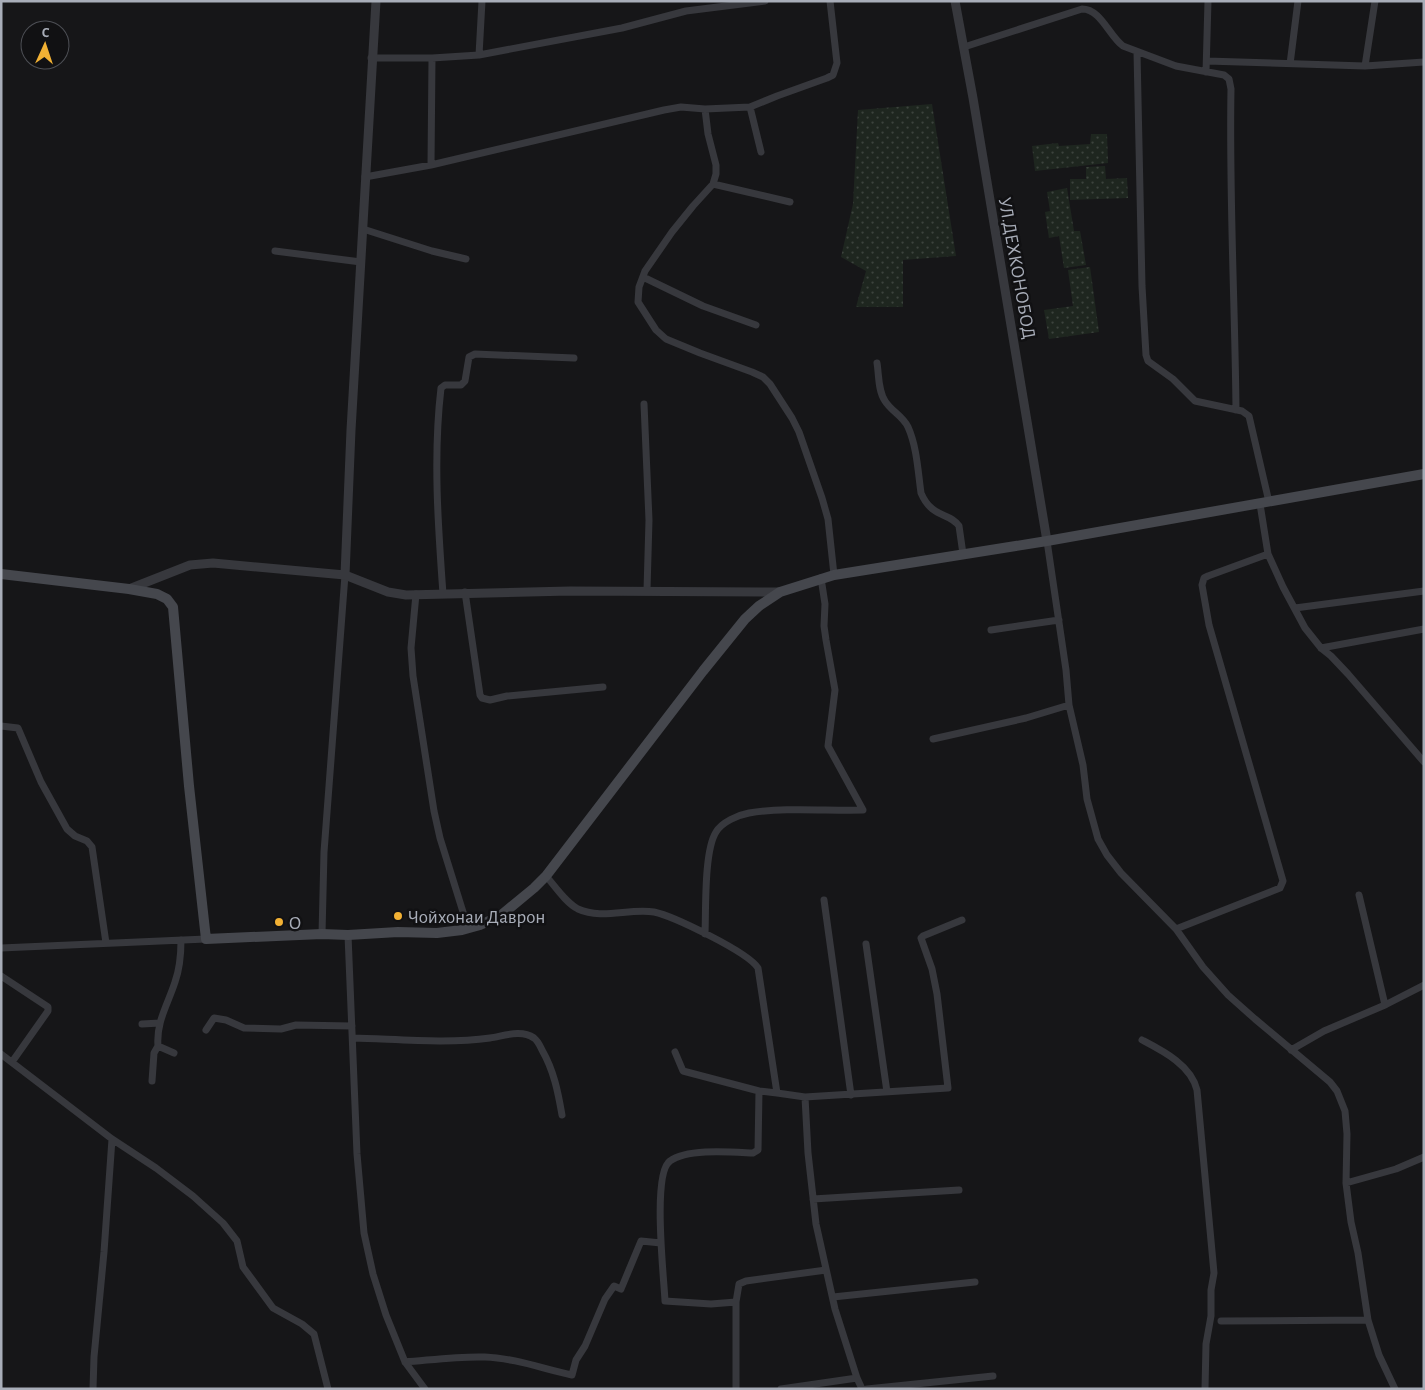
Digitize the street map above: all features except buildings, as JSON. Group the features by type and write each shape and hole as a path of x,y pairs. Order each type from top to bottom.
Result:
{"main road":[{"path":"1,574 157,594 167,599 173,607 189,786 206,939 437,932 468,928 500,916 534,888 546,876 745,619 759,606 780,592 834,575 1047,541 1424,474"}],"street":[{"path":"322,934 324,852 344,576 371,58 376,1"},
{"path":"479,54 482,1"},
{"path":"371,58 432,58 479,54 622,28 686,11 765,1"},
{"path":"365,177 431,165 664,110 682,107 705,109 750,107 833,75 837,63 830,1"},
{"name":"УЛ.ДЕХКОНОБОД","path":"955,1 1047,541"},
{"path":"1206,72 1208,1"},
{"path":"1290,64 1298,1"},
{"path":"1365,66 1375,1"},
{"path":"964,47 1086,9 1096,14 1117,42 1137,52 1176,66 1224,75 1229,79 1236,410"},
{"path":"1137,52 1142,286 1146,355 1148,361 1173,378 1196,401 1245,412 1249,416 1264,503 1268,554 1305,628 1424,762"},
{"path":"431,165 432,58"},
{"path":"1206,61 1365,66 1424,62"},
{"path":"750,107 761,152"},
{"path":"705,109 708,134 716,165 713,184 672,232 645,271 638,287 638,302 660,334 666,339 763,377 775,391 799,432 822,498 828,519 834,575"},
{"path":"713,184 790,202"},
{"path":"363,229 432,251 466,259"},
{"path":"275,250 361,262"},
{"path":"643,277 703,306 756,325"},
{"path":"443,594 438,533 437,456 437,420 441,388 445,385 462,385 465,381 469,356 475,354 574,358"},
{"path":"877,363 884,400 903,418 909,428 921,493 924,500 933,511 957,522 963,554"},
{"path":"644,404 649,520 647,590"},
{"path":"1047,541 1066,670 1069,705 1083,765 1087,799 1098,840 1121,874 1176,929 1203,967 1228,995 1330,1082 1341,1100 1345,1111 1347,1134 1346,1183 1368,1320 1379,1355 1395,1389"},
{"path":"1176,929 1280,888 1284,881 1209,625 1202,585 1204,578 1208,576 1268,554"},
{"path":"129,589 190,565 213,563 344,576 388,592 416,594 647,590 780,592"},
{"path":"705,934 709,856 713,838 721,826 747,814 784,811 863,810 828,746 835,690 826,640 822,578"},
{"path":"1295,608 1424,591"},
{"path":"465,592 482,698 490,700 507,696 603,687"},
{"path":"416,594 411,648 413,676 438,829 468,928"},
{"path":"991,630 1059,620"},
{"path":"1321,648 1423,629 1424,637"},
{"path":"933,739 1026,718 1069,705"},
{"path":"1,726 18,728 41,782 66,829 92,847 106,944"},
{"path":"546,876 571,904 578,909 607,914 654,912 705,934 755,963 758,968 777,1093"},
{"path":"1359,895 1385,1005"},
{"path":"824,900 851,1095"},
{"path":"675,1052 683,1071 760,1091 805,1097 948,1088 937,994 932,969 921,938 926,934 962,920"},
{"path":"348,936 356,1154 364,1233 373,1274 386,1315 405,1362 425,1389"},
{"path":"1,948 206,939"},
{"path":"152,1081 154,1053 158,1046 157,1037 162,1013 178,972 181,957 181,940"},
{"path":"866,944 887,1092"},
{"path":"1,976 48,1007 48,1011 12,1062"},
{"path":"1291,1050 1324,1031 1385,1005 1424,985"},
{"path":"206,1030 214,1018 226,1020 244,1028 281,1029 296,1025 352,1026"},
{"path":"142,1024 160,1023"},
{"path":"352,1038 458,1040 524,1033 536,1039 555,1077 562,1116"},
{"path":"1142,1040 1177,1061 1195,1083 1206,1176 1214,1273 1211,1290 1211,1316 1206,1344 1205,1389"},
{"path":"158,1046 174,1053"},
{"path":"1,1054 112,1140 156,1168 193,1196 234,1235 243,1267 273,1308 302,1324 314,1334 328,1389"},
{"path":"736,1302 711,1304 665,1302 660,1203 665,1166 670,1160 702,1152 757,1152 760,1091"},
{"path":"805,1097 816,1224 833,1297 862,1389"},
{"path":"93,1389 112,1140"},
{"path":"1346,1183 1396,1169 1424,1157"},
{"path":"813,1199 959,1190"},
{"path":"405,1362 459,1357 486,1357 503,1359 572,1375 576,1360 585,1346 605,1299 614,1286 621,1289 641,1241 661,1243"},
{"path":"736,1389 736,1302 739,1284 826,1270"},
{"path":"833,1297 975,1282"},
{"path":"1221,1321 1368,1320"},
{"path":"867,1389 993,1376"},
{"path":"781,1389 857,1378"}],"shaded area":[{"path":"932,104 956,256 903,260 903,307 856,307 866,271 841,257 853,204 858,110"},
{"path":"1091,134 1107,134 1108,163 1035,171 1032,146 1058,143 1059,146 1090,144"},
{"path":"1105,166 1106,179 1127,178 1128,198 1070,200 1070,179 1086,179 1086,167"},
{"path":"1067,188 1074,231 1080,231 1086,265 1064,268 1059,236 1049,238 1045,212 1050,211 1047,192"},
{"path":"1090,267 1099,332 1049,339 1044,310 1073,306 1068,270"}],"place":[{"name":"Чойхонаи Даврон","path":"398,916"},
{"name":"O","path":"279,922"}]}
